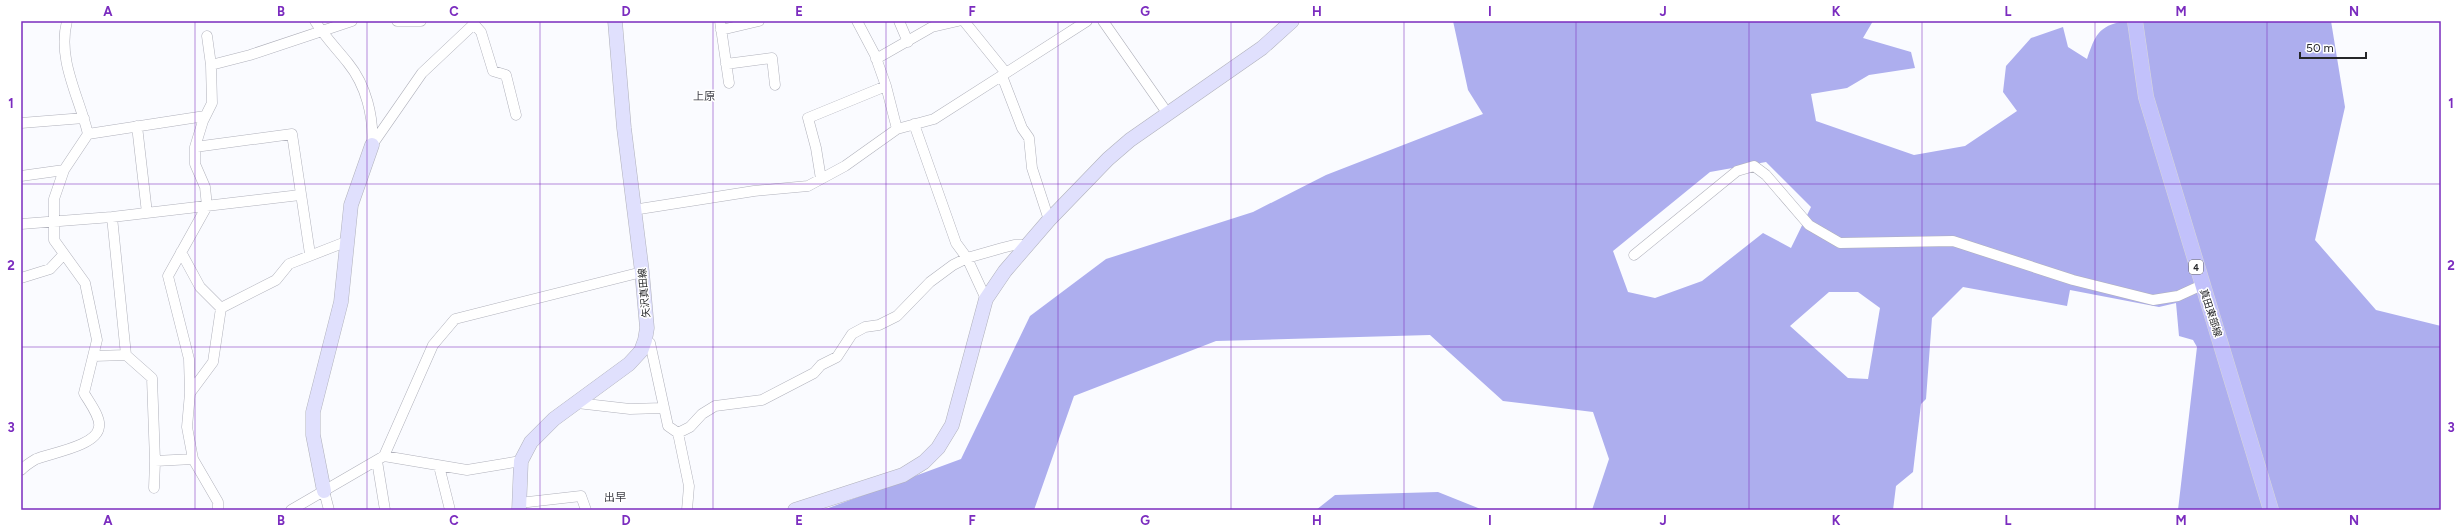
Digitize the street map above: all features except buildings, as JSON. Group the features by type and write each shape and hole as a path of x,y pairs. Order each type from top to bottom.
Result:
{"main road":[{"name":"真田東部線","path":"2135,21 2146,97 2271,510"}],"street":[{"path":"67,21 63,36 65,58 88,134"},
{"path":"315,21 353,69 364,90 372,120 372,145"},
{"path":"212,65 250,55 321,30 352,21"},
{"path":"397,21 421,21"},
{"name":"矢沢真田線","path":"615,21 633,210 642,272 647,328 646,340"},
{"path":"729,83 720,25 759,21"},
{"path":"857,21 876,59 886,86 897,129"},
{"path":"899,21 908,42"},
{"path":"876,59 932,27 958,21"},
{"path":"964,21 1004,75 1022,128 1029,138 1032,168 1049,220"},
{"path":"633,210 754,191 808,186 845,166 897,129 934,119 1087,21"},
{"path":"1103,21 1168,114"},
{"path":"795,510 903,475 924,462 938,448 952,425 986,299 1005,271 1049,220 1108,159 1130,140 1262,48 1292,21"},
{"path":"329,510 324,491 312,422 341,302 351,205 372,145 422,73 473,23 481,32 493,71 506,75 516,115"},
{"path":"207,36 212,65 212,103 205,116 195,148 195,164 205,187 208,206 168,276 189,359 190,393 187,427 193,459 218,502 218,510"},
{"path":"726,64 772,58 775,85"},
{"path":"821,179 816,148 808,118 886,86"},
{"path":"21,470 36,459 62,452 87,442 95,435 99,427 98,420 84,393 97,340 85,283 54,240 54,199 64,170 88,134 205,116"},
{"path":"21,123 84,118"},
{"path":"914,124 956,243 967,258 986,299"},
{"path":"137,126 147,213"},
{"path":"195,148 292,134 310,254"},
{"path":"1634,255 1737,171 1754,166 1766,175 1809,225 1840,243 1953,241 2073,280 2126,292 2144,299 2160,300 2178,296 2202,285"},
{"path":"21,176 64,170"},
{"path":"21,224 112,217 300,195"},
{"path":"112,217 126,355 152,378 155,460 154,488"},
{"path":"221,308 276,280 290,264 310,254 348,241"},
{"path":"678,433 690,428 702,414 716,406 762,400 814,373 821,365 837,357 858,330 879,325 897,316 930,282 967,258 1014,245 1028,246"},
{"path":"182,252 200,286 221,308"},
{"path":"21,278 50,269 64,254"},
{"path":"385,510 380,459 433,345 455,319 642,272"},
{"path":"190,393 214,362 221,308"},
{"path":"586,510 581,496 519,507 521,461 531,442 541,430 629,364 641,351 646,340 650,343 662,408 668,426 678,433 690,486 687,510"},
{"path":"94,356 126,355"},
{"path":"577,403 630,409 662,408"},
{"path":"155,460 193,459"},
{"path":"291,510 380,459 467,470 521,461"},
{"path":"439,466 450,510"}],"shaded area":[{"path":"1453,21 1873,21 1863,38 1911,52 1915,68 1869,75 1847,88 1811,94 1816,121 1914,155 1965,146 2017,111 2003,92 2006,66 2031,38 2063,27 2068,47 2087,59 2092,44 2099,33 2108,26 2124,21 2331,21 2345,107 2315,240 2376,310 2441,326 2441,510 2178,510 2197,347 2193,340 2179,336 2176,303 2159,307 2070,290 2067,306 1963,287 1932,318 1926,399 1921,404 1913,472 1896,486 1893,510 1592,510 1609,459 1593,412 1503,401 1430,335 1216,341 1074,396 1034,510 823,510 961,459 1030,316 1106,259 1253,212 1326,175 1483,114 1468,90","holes":["1766,162 1811,207 1791,248 1763,233 1702,281 1655,298 1628,292 1613,251 1710,172","1829,292 1858,292 1880,308 1868,379 1848,378 1790,326"]},
{"path":"1438,492 1483,510 1316,510 1335,495"}],"district":[{"name":"上原","path":"704,96"},
{"name":"出早","path":"615,497"}]}
